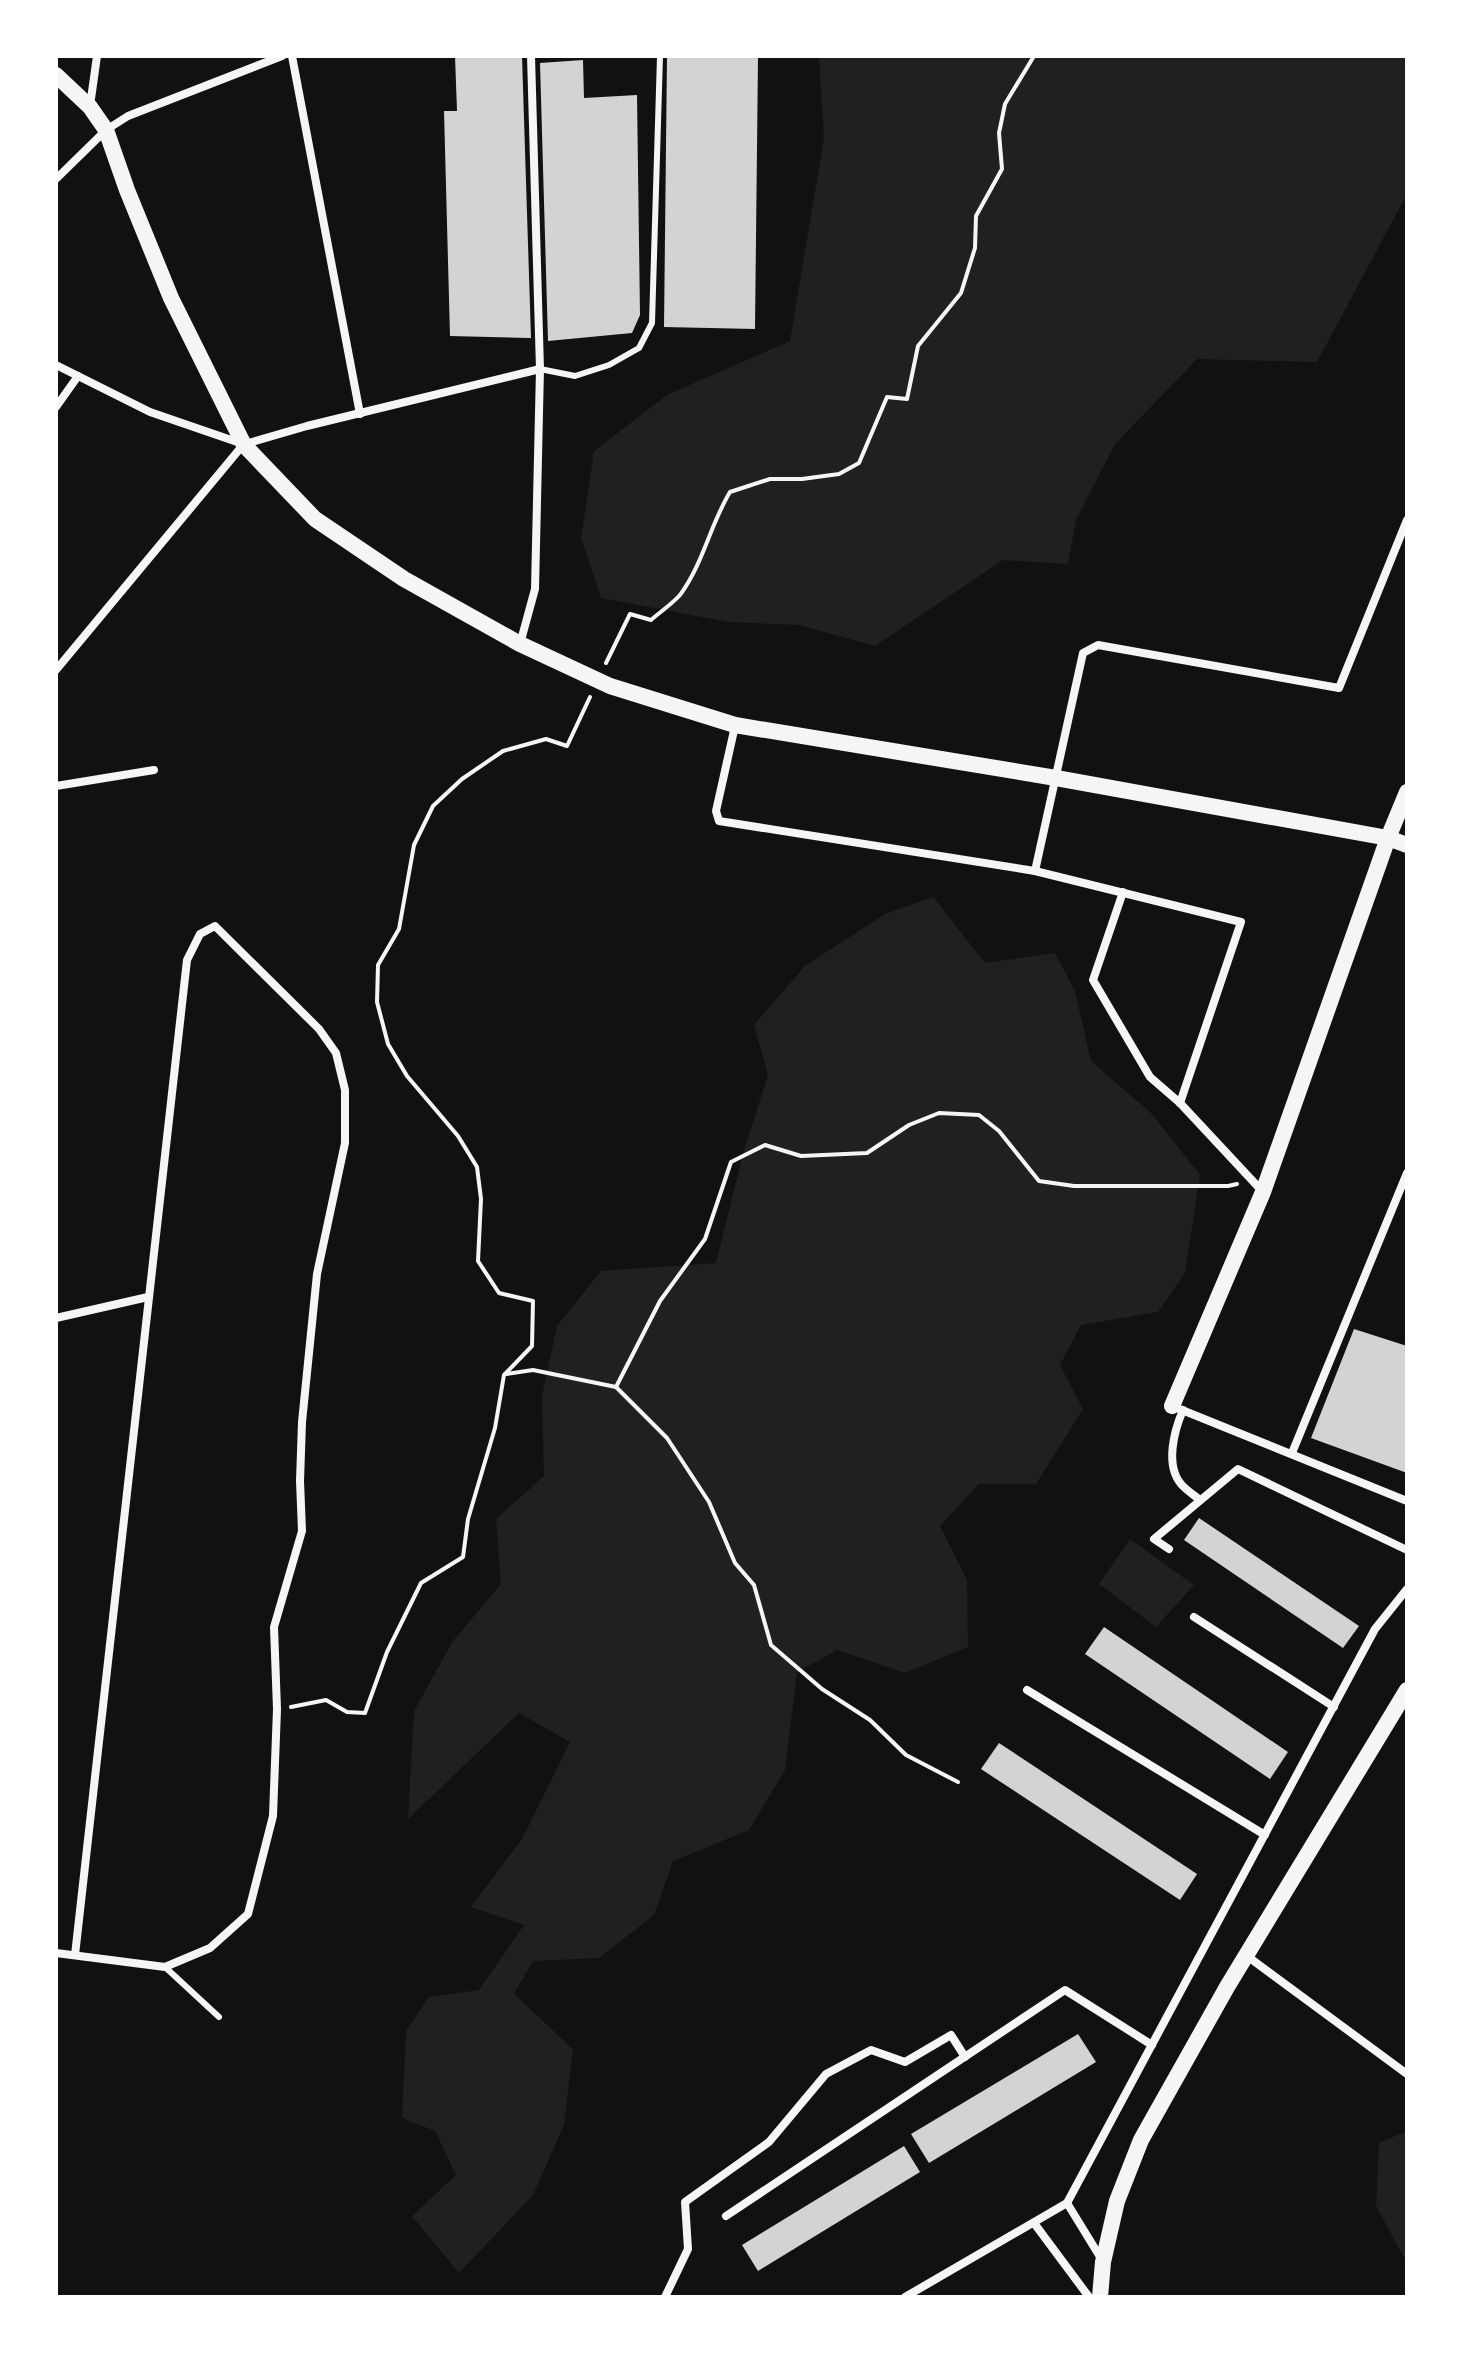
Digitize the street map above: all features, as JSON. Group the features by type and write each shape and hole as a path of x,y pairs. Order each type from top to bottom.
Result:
{"main road":[{"path":"56,75 90,107 106,130 171,298 244,445 315,519 404,579 520,644 610,686 735,725 1056,778 1388,838 1407,845"},
{"path":"1177,1408 1407,792"},
{"path":"1100,2297 1103,2262 1117,2201 1141,2140 1246,1955 1407,1690"}],"street":[{"path":"90,107 97,56"},
{"path":"56,179 106,130 128,116 282,56"},
{"path":"292,56 360,414"},
{"path":"520,644 535,589 540,369 531,56"},
{"path":"56,365 150,412 244,445 540,369"},
{"path":"56,407 78,376"},
{"path":"56,670 244,445"},
{"path":"1035,871 1083,653 1098,645 1339,688 1407,520"},
{"path":"735,725 716,811 719,821 1035,871 1241,922 1180,1103"},
{"path":"56,786 154,770"},
{"path":"1123,892 1093,980 1150,1077 1180,1103 1258,1186"},
{"path":"56,1953 165,1967 210,1948 248,1914 273,1816 277,1709 274,1627 302,1531 302,1422 317,1274 345,1143 345,1090 336,1053 319,1029 215,926 200,934 187,960 75,1955"},
{"path":"1292,1453 1407,1173"},
{"path":"56,1318 148,1297"},
{"path":"1200,1500 1179,1482 1172,1455 1177,1408 1407,1501"},
{"path":"1169,1549 1154,1539 1238,1469 1407,1550"},
{"path":"905,2297 1067,2203 1375,1629 1407,1589"},
{"path":"1194,1617 1334,1707"},
{"path":"1027,1690 1265,1835"},
{"path":"1246,1955 1407,2074"},
{"path":"726,2216 1065,1990 1152,2045"},
{"path":"665,2297 688,2249 685,2202 769,2142 826,2074 871,2050 905,2062 951,2035 965,2057"},
{"path":"1067,2203 1103,2262"},
{"path":"1034,2223 1089,2297"}],"lane":[{"path":"540,369 575,376 609,365 639,348 652,323 660,56"},
{"path":"165,1967 219,2017"}],"path":[{"path":"630,614 651,620 678,597 699,564 716,516 730,492 770,479 839,474 859,463 887,397 907,399 918,346 961,293 975,248 976,216 1002,169 999,133 1005,104 1034,56"},
{"path":"277,1709 326,1700 347,1712 365,1713 387,1652 421,1583 463,1557 468,1519 495,1428 504,1375 532,1346 533,1301 499,1293 478,1261 481,1199 477,1167 458,1136 407,1076 388,1044 377,1002 378,965 399,929 414,845 433,806 462,779 503,751 546,739"},
{"path":"616,1387 660,1301 705,1239 731,1162 765,1145 801,1156 867,1153 909,1125 939,1113 979,1115 999,1131 1039,1181 1074,1186 1258,1186"},
{"path":"504,1375 533,1370 616,1387 667,1438 709,1502 735,1563 754,1585 771,1645 822,1689 870,1720 906,1755 958,1782"}],"shaded area":[{"path":"819,56 1407,56 1407,194 1317,362 1197,359 1115,444 1076,520 1068,564 1003,560 875,646 799,625 729,622 601,598 581,538 594,451 667,395 790,341 824,138"},
{"path":"933,897 985,963 1055,953 1075,991 1091,1061 1151,1113 1200,1175 1185,1273 1158,1312 1081,1325 1060,1365 1083,1409 1036,1484 979,1484 940,1526 967,1580 968,1647 905,1673 837,1650 797,1672 785,1770 749,1830 673,1861 654,1915 599,1958 533,1961 514,1994 573,2049 564,2125 533,2195 459,2273 412,2216 456,2175 435,2131 402,2118 406,2031 429,1997 479,1990 524,1925 471,1907 522,1839 570,1742 519,1713 408,1819 414,1711 453,1641 501,1584 496,1519 544,1476 542,1396 557,1326 601,1271 716,1263 744,1150 768,1075 754,1025 805,966 885,914"},
{"path":"1130,1539 1194,1585 1156,1627 1099,1584"},
{"path":"1407,2131 1407,2263 1376,2206 1379,2143"}],"building":[{"path":"455,56 522,56 531,338 450,336 444,111 457,111"},
{"path":"667,56 758,56 755,329 664,327"},
{"path":"583,60 584,98 637,95 640,315 632,333 548,341 540,63"},
{"path":"1354,1329 1407,1346 1407,1473 1311,1438"},
{"path":"1199,1518 1359,1626 1343,1648 1184,1540"},
{"path":"1104,1627 1288,1752 1270,1779 1085,1654"},
{"path":"999,1743 1197,1874 1180,1900 981,1769"},
{"path":"1078,2034 1096,2062 929,2163 911,2134"},
{"path":"904,2146 920,2172 758,2271 742,2245"}]}
